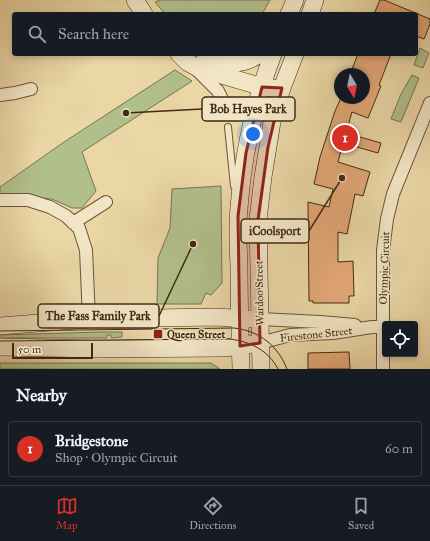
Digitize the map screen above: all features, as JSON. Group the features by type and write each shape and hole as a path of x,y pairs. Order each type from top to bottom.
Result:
{"street":[{"path":"135,0 143,12"},
{"path":"290,12 294,0"},
{"path":"311,12 315,0"},
{"path":"183,57 234,64 246,61 255,56"},
{"name":"Wardoo Street","path":"241,369 238,226 240,193 254,114 272,56"},
{"name":"Wardoo Street","path":"261,369 258,220 263,176 272,122 293,56"},
{"path":"183,57 198,68 263,82"},
{"path":"183,57 218,91 229,114"},
{"path":"205,60 282,88"},
{"path":"0,95 31,89"},
{"name":"Olympic Circuit","path":"383,369 377,327 387,219 393,194 425,130 430,103"},
{"path":"0,200 28,200 50,207 66,216 79,228 86,250 89,320"},
{"path":"73,223 106,202"},
{"path":"0,326 89,320 212,317 260,319"},
{"name":"Firestone Street","path":"260,319 329,322 377,327"},
{"name":"Firestone Street","path":"260,343 290,335 377,327"},
{"path":"0,347 97,350 219,348 260,343"}],"lane":[{"name":"Wardoo Street","path":"228,127 238,226"}],"highlighted area":[{"path":"262,87 282,88 268,147 258,220 260,343 240,346 238,216 246,153"}],"green space":[{"path":"160,0 270,0 263,12 163,12 155,2"},
{"path":"420,48 429,53 423,68 414,65"},
{"path":"175,70 192,81 82,152 96,191 82,208 72,208 52,199 0,195 0,187 64,142"},
{"path":"412,75 419,78 401,122 391,119 401,94"},
{"path":"221,186 222,283 211,295 206,293 201,304 157,304 158,258 170,228 172,189"},
{"path":"122,332 122,337 111,338 111,335 107,335 107,338 1,338 1,335"},
{"path":"0,363 211,363 220,369 0,369"}],"building":[{"path":"380,0 384,0 413,12 375,12"},
{"path":"418,14 430,19 430,24 424,39 418,37"},
{"path":"357,56 390,56 379,85 381,86 368,118 352,112 346,133 381,143 378,153 343,143 338,162 370,172 363,196 355,194 347,234 338,232 338,262 353,261 354,296 349,296 349,303 313,303 313,301 309,301 308,202 329,207 333,189 314,184 320,157 338,104 370,104 370,68 352,68"},
{"path":"349,352 350,369 308,369 308,353"}],"tram line":[{"path":"0,331 234,328 252,332 267,341 279,353 287,369"},
{"path":"0,341 230,339 245,342 258,348 274,362 278,369"}],"place":[{"name":"Bob Hayes Park","path":"126,113"},
{"name":"Bridgestone","path":"345,138"},
{"name":"iCoolsport","path":"342,178"},
{"name":"The Fass Family Park","path":"193,244"},
{"name":"Queen Street","path":"158,334"}]}
